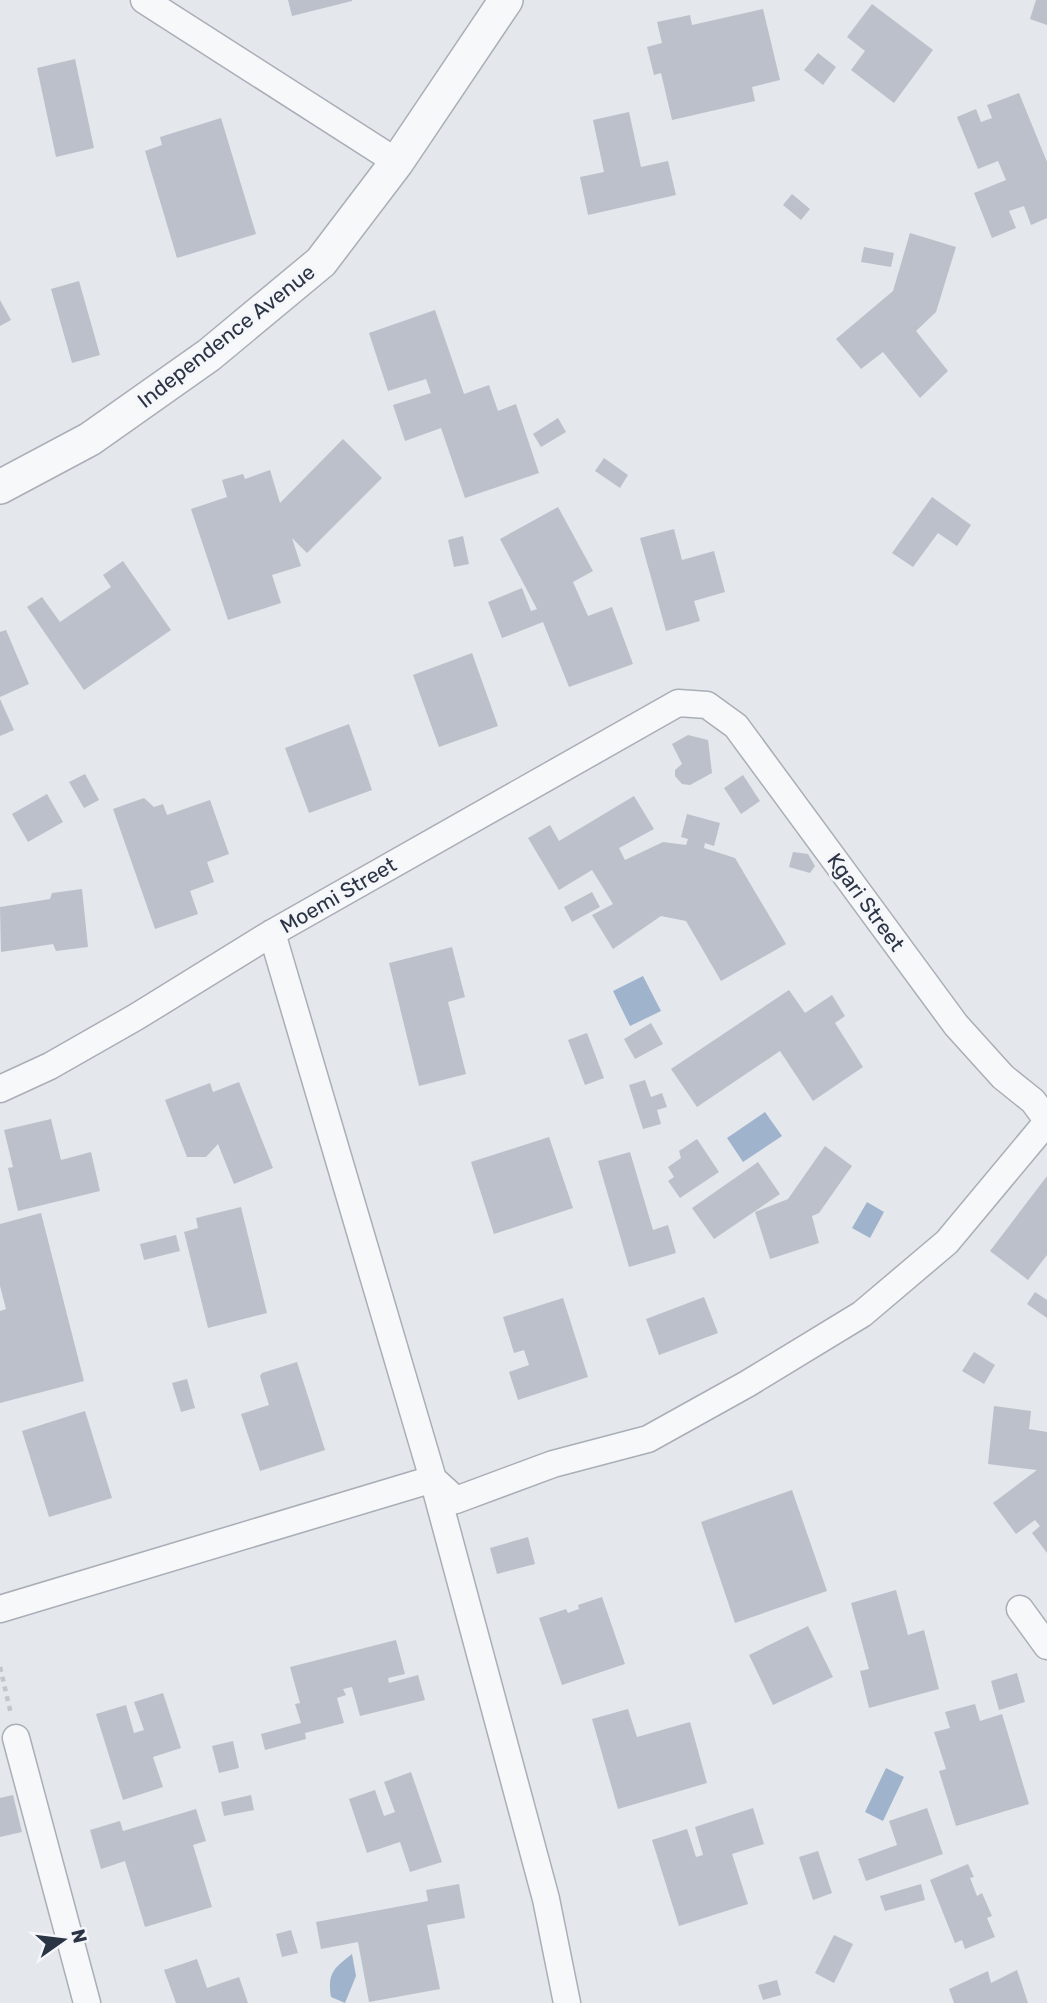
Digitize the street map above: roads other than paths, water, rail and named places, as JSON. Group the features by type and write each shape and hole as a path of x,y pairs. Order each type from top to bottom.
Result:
{"street":[{"path":"144,0 397,162"},
{"name":"Independence Avenue","path":"0,487 90,439 209,355 321,262 397,162 506,0"},
{"name":"Moemi Street","path":"0,1089 50,1066 136,1017 272,933 678,703"},
{"name":"Kgari Street","path":"678,703 707,705 736,726 956,1025 1003,1077 1033,1101 1047,1121"},
{"path":"272,933 433,1479 546,1899 566,2003"},
{"path":"433,1479 456,1500 553,1464 648,1439 747,1384 862,1314 947,1242 1047,1121"},
{"path":"0,1609 433,1479"},
{"path":"1020,1609 1047,1646"},
{"path":"16,1738 87,2003"}],"water":[{"path":"643,976 661,1011 630,1026 613,991"},
{"path":"765,1112 782,1136 743,1162 727,1138"},
{"path":"867,1202 884,1212 870,1238 852,1228"},
{"path":"886,1768 904,1777 883,1821 865,1812"},
{"path":"352,1954 356,1976 345,2003 331,1997 330,1982 336,1967"}]}
